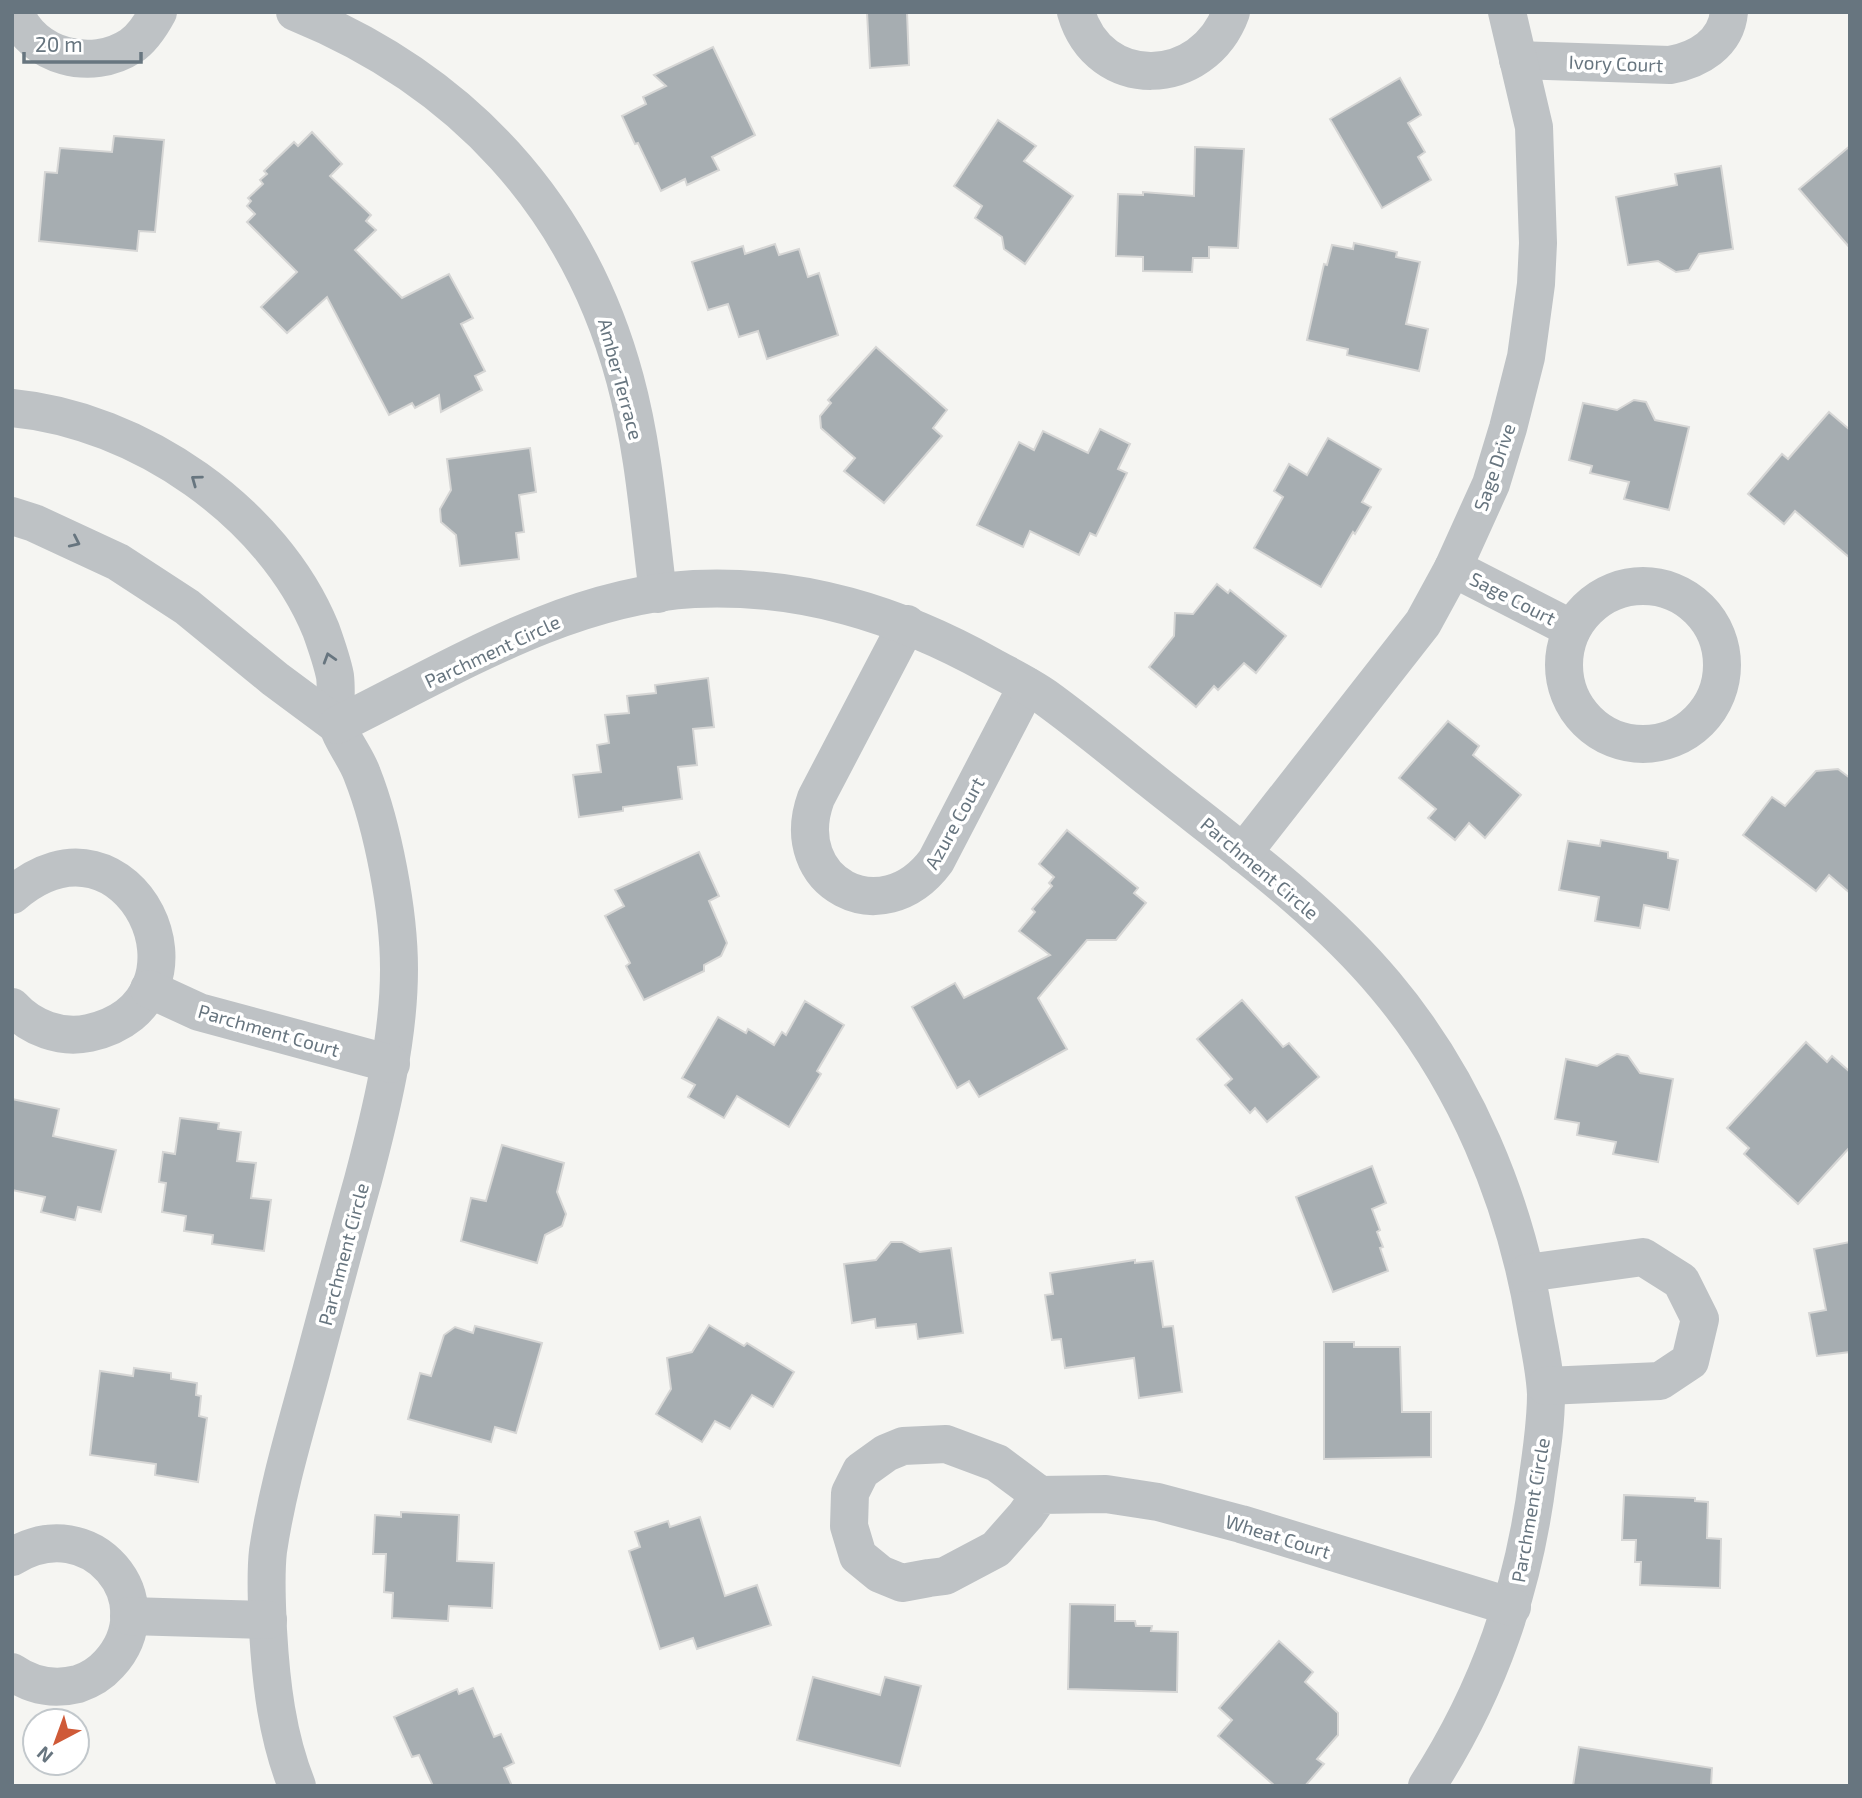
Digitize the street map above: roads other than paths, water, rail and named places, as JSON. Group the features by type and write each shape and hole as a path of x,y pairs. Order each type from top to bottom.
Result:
{"street":[{"path":"15,12 30,35 47,49 68,57 90,59 112,56 131,45 148,30 158,12"},
{"name":"Amber Terrace","path":"295,12 334,28 382,54 458,108 499,148 536,192 571,246 604,313 625,380 639,445 658,594"},
{"path":"1076,12 1086,34 1099,50 1136,70 1157,72 1178,68 1197,59 1219,37 1230,12"},
{"name":"Sage Drive","path":"1243,853 1423,623 1453,568 1492,484 1526,357 1536,284 1538,243 1534,127 1507,12"},
{"name":"Ivory Court","path":"1518,60 1670,65 1689,61 1707,51 1720,37 1729,12"},
{"name":"Parchment Circle","path":"12,408 80,422 135,443 191,476 245,518 271,545 295,577 321,631 334,674 337,725 362,772 392,889 399,969 391,1064 279,1491 268,1555 272,1685 288,1763 297,1786"},
{"name":"Parchment Circle","path":"12,516 34,523 118,562 187,607 275,679 337,725"},
{"name":"Sage Court","path":"1453,568 1572,629"},
{"name":"Sage Court","path":"1638,586 1659,588 1678,595 1696,607 1709,623 1718,642 1720,682 1713,702 1701,719 1686,732 1667,741 1626,743 1606,736 1590,724 1576,708 1567,689 1563,669 1565,649 1572,629 1584,612 1600,599 1618,590 1638,586"},
{"name":"Parchment Circle","path":"337,725 519,635 603,605 695,589 782,592 827,599 906,624 961,649 1042,694 1243,853 1326,923 1383,982 1413,1021 1446,1072 1479,1135 1499,1180 1527,1273 1546,1386 1546,1422 1534,1509 1512,1607 1484,1684 1451,1749 1427,1786"},
{"name":"Azure Court","path":"906,624 816,798 810,815 810,844 813,854 822,870 836,884 853,893 872,897 891,895 909,888 924,877 936,861 1027,686"},
{"path":"12,895 46,873 68,869 89,870 110,877 128,889 143,905 157,946 156,968 149,989 137,1007 121,1021 101,1030 80,1035 58,1034 38,1027 12,1007"},
{"name":"Parchment Court","path":"149,989 199,1012 391,1064"},
{"path":"1527,1273 1643,1256 1681,1281 1700,1319 1690,1361 1660,1381 1546,1386"},
{"path":"946,1444 981,1455 1040,1495 996,1549 945,1576 902,1583 880,1574 858,1556 849,1526 850,1493 861,1471 886,1453 903,1446 946,1444"},
{"name":"Wheat Court","path":"1040,1495 1106,1494 1158,1503 1241,1524 1512,1607"},
{"path":"12,1557 27,1547 47,1542 68,1543 88,1549 105,1561 118,1577 127,1596 129,1616 126,1636 117,1655 103,1671 85,1682 66,1687 44,1686 24,1680 12,1672"},
{"path":"129,1616 268,1620"}]}
